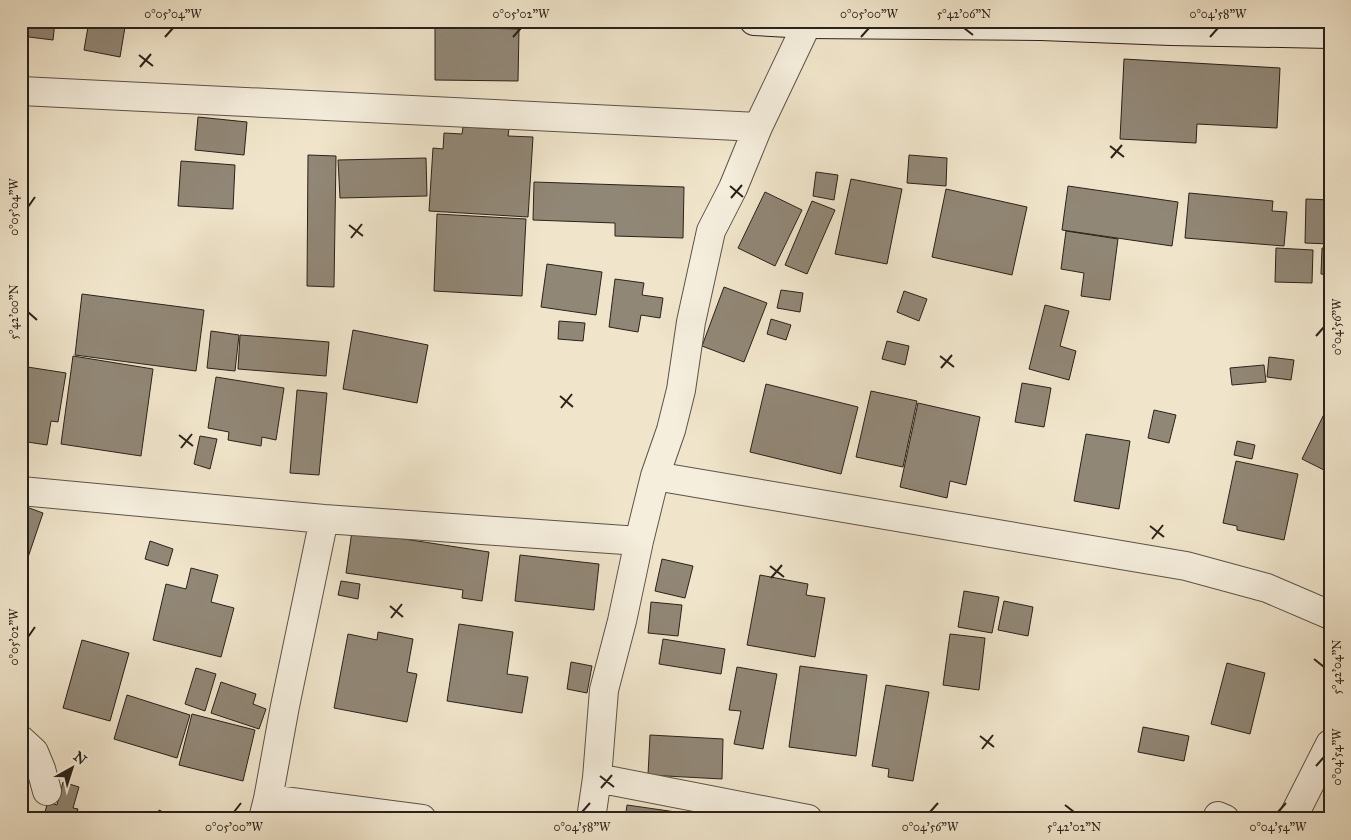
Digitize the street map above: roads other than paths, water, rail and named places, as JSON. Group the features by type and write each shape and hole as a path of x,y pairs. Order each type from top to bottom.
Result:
{"street":[{"path":"754,21 807,24 1170,26 1330,34"},
{"path":"591,819 597,778 604,690 622,621 655,476 671,430 681,390 691,322 711,231 807,24"},
{"path":"21,91 758,127"},
{"path":"655,476 1186,566 1267,588 1330,615"},
{"path":"21,491 324,519 639,542"},
{"path":"324,519 285,706 266,809 422,819"},
{"path":"21,740 34,752 47,791"},
{"path":"1292,819 1330,744"},
{"path":"597,778 808,819"}]}
